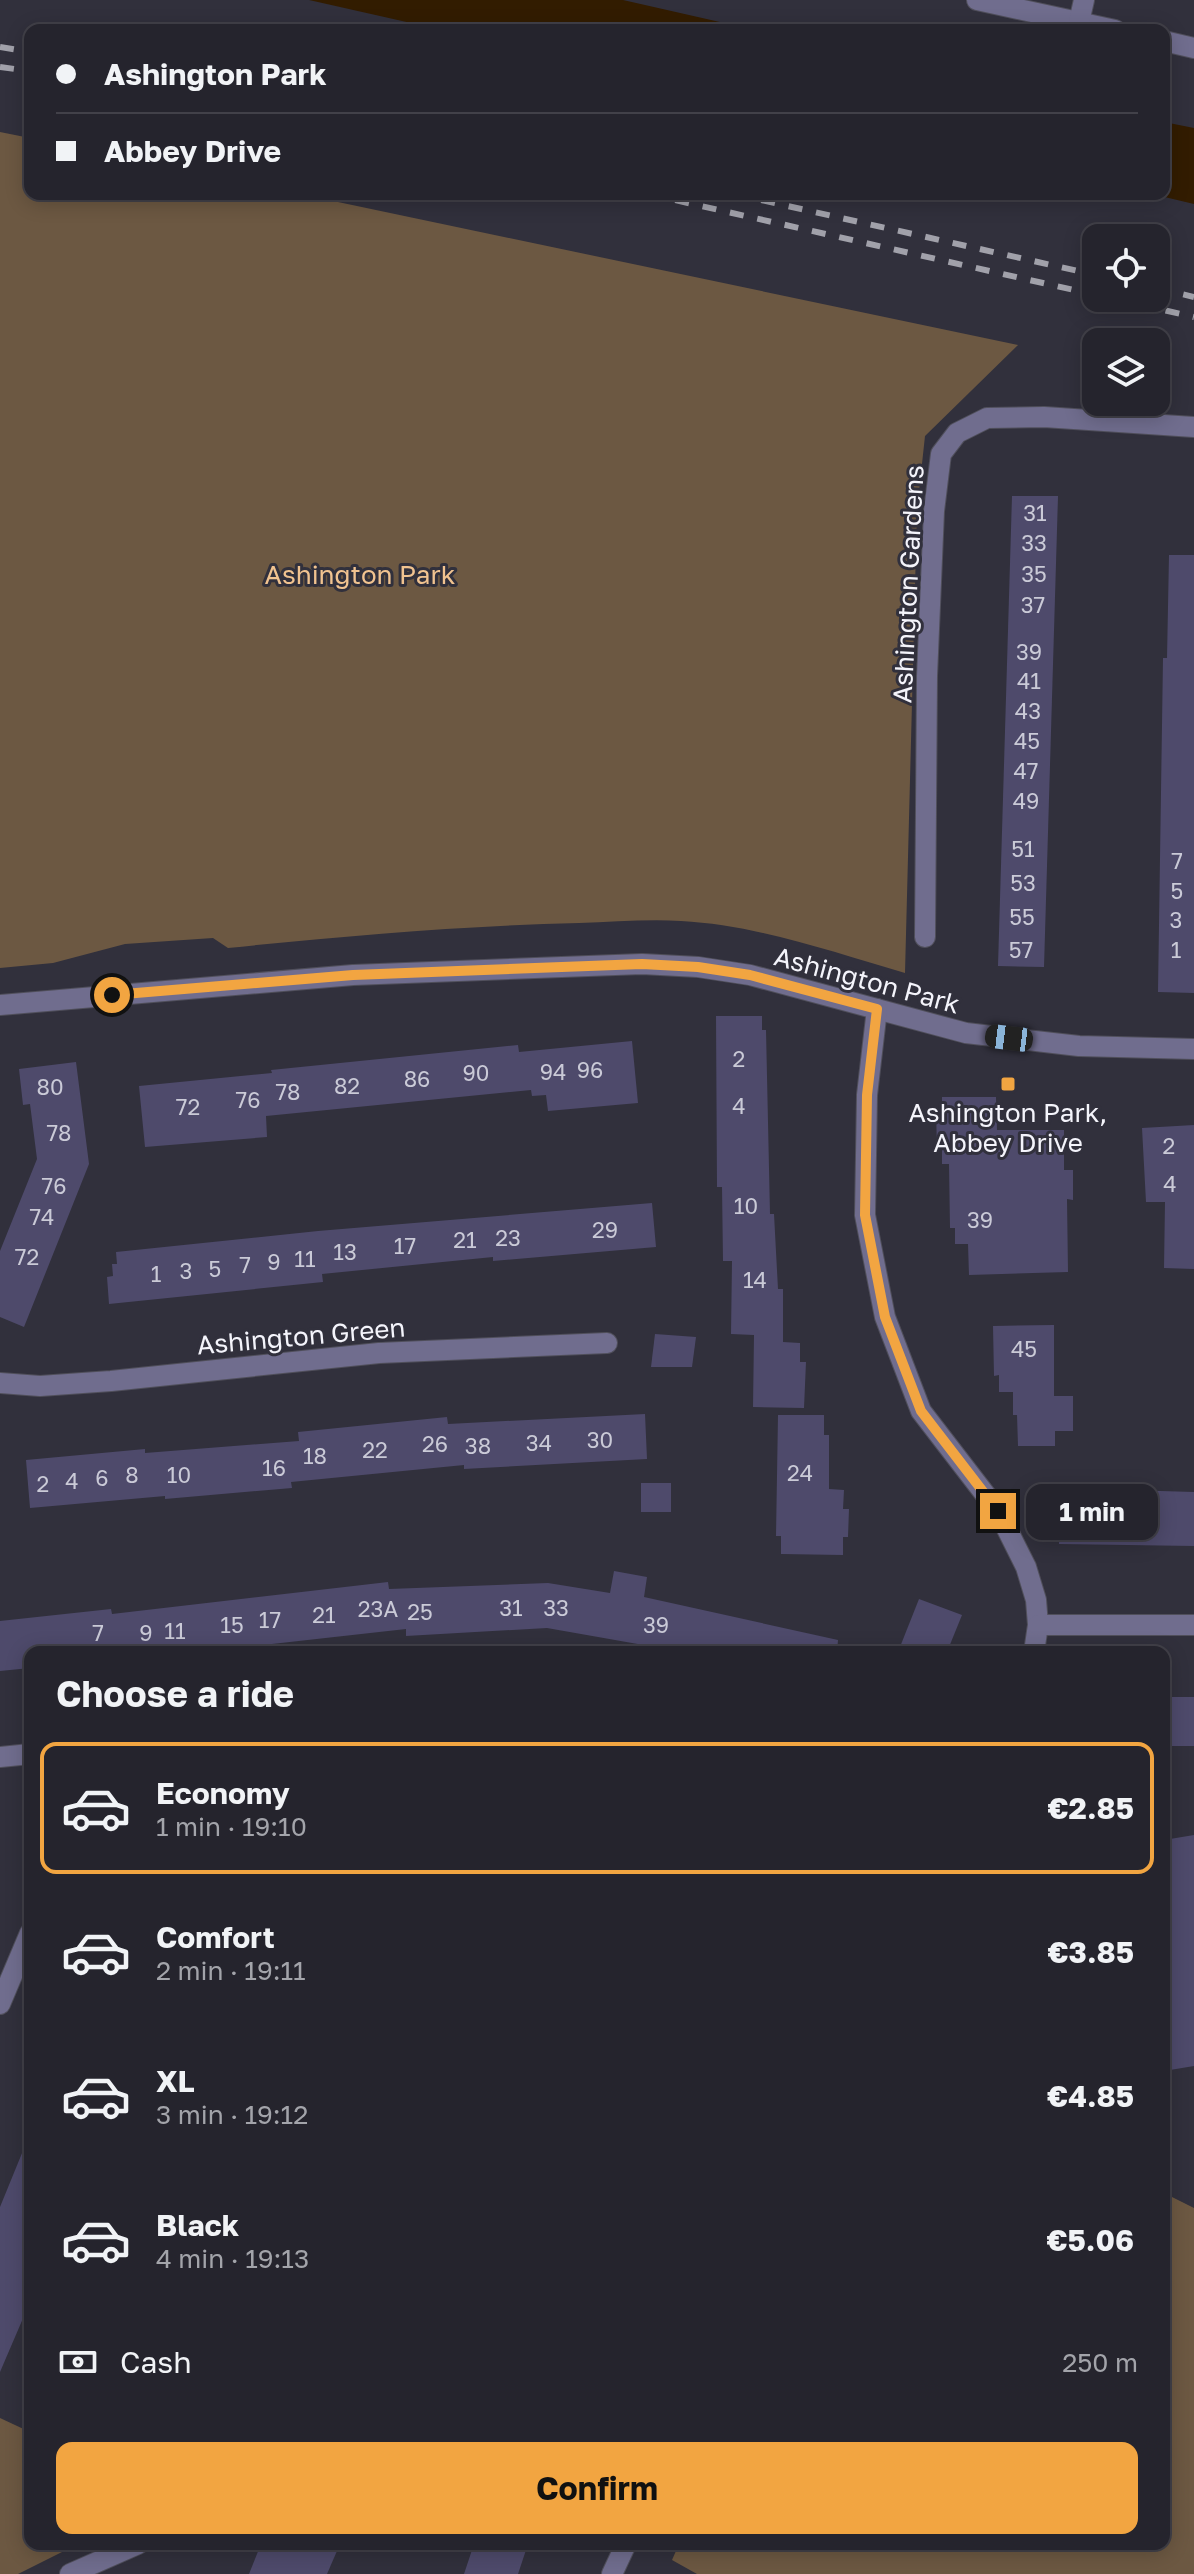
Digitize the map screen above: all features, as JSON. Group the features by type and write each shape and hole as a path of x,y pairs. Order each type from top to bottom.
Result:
{"street":[{"path":"977,0 1088,24"},
{"path":"1079,22 1084,0"},
{"path":"1170,42 1194,48"},
{"name":"Ashington Gardens","path":"925,937 927,676 934,511 941,454 957,433 987,418 1044,417 1194,427"},
{"name":"Ashington Park","path":"0,1005 353,975 642,964 698,967 750,975 966,1033 1079,1046 1194,1049"},
{"path":"877,1009 867,1095 865,1215 885,1317 921,1411 998,1511 1026,1567 1036,1600 1038,1625 1035,1646"},
{"name":"Ashington Green","path":"0,1383 40,1386 379,1353 607,1343"},
{"path":"1038,1625 1194,1625"},
{"path":"0,1757 24,1755"},
{"path":"0,2004 24,1947"},
{"path":"70,2574 124,2550"},
{"path":"612,2574 623,2550"}],"green space":[{"name":"Ashington Park","path":"0,132 24,137 24,200 329,200 1018,345 925,436 917,510 905,973 823,948 738,928 656,920 447,929 228,948 213,938 125,944 53,963 0,968"},
{"path":"1170,2196 1194,2208 1194,2574 697,2574 672,2560 676,2550 1170,2550"},
{"path":"0,2418 24,2429 24,2550 66,2550 18,2574 0,2574"}],"shaded area":[{"path":"309,0 623,0 729,24 415,24"},
{"path":"1170,123 1194,128 1194,204 1170,198"}],"building":[{"path":"1012,496 1058,496 1044,967 998,966"},
{"path":"1169,555 1194,555 1194,993 1158,992 1163,658 1167,658"},
{"path":"716,1016 762,1016 762,1030 766,1030 770,1214 774,1214 778,1289 783,1289 783,1342 800,1343 800,1362 806,1362 804,1408 753,1407 754,1335 731,1334 732,1261 723,1261 722,1187 717,1187"},
{"path":"632,1041 638,1103 548,1111 546,1095 532,1096 531,1090 266,1116 267,1137 145,1147 139,1086 518,1045 519,1052"},
{"path":"76,1062 89,1164 24,1327 0,1317 0,1251 37,1159 30,1104 23,1105 19,1069"},
{"path":"942,1097 996,1097 997,1130 1064,1130 1064,1170 1073,1170 1073,1200 1067,1199 1068,1272 969,1275 968,1244 955,1244 955,1228 950,1228 949,1164 942,1164 942,1148 937,1148 936,1111 942,1111"},
{"path":"1194,1125 1194,1269 1164,1268 1165,1202 1146,1202 1142,1128"},
{"path":"652,1203 656,1247 493,1261 493,1257 322,1274 323,1282 109,1304 107,1277 113,1276 112,1264 117,1264 116,1252 318,1231"},
{"path":"1054,1325 1054,1396 1073,1396 1073,1431 1055,1431 1055,1446 1018,1446 1013,1392 999,1392 999,1375 994,1376 993,1326"},
{"path":"655,1334 696,1337 692,1367 651,1367"},
{"path":"645,1414 647,1459 464,1469 464,1465 291,1482 292,1488 30,1508 26,1460 145,1449 145,1453 299,1441 298,1432 447,1417 448,1424"},
{"path":"778,1415 824,1415 824,1435 829,1435 829,1489 844,1490 843,1509 849,1509 848,1537 843,1537 843,1555 781,1554 781,1536 776,1536"},
{"path":"641,1483 671,1483 671,1512 641,1512"},
{"path":"1060,1488 1194,1492 1194,1546 1059,1544"},
{"path":"614,1571 647,1577 644,1597 838,1640 838,1646 649,1646 547,1628 406,1636 406,1629 254,1646 24,1646 24,1669 0,1671 0,1621 111,1609 112,1614 388,1582 389,1589 548,1583 610,1593"},
{"path":"919,1599 962,1615 949,1646 900,1646"},
{"path":"1170,1697 1194,1697 1194,1746 1170,1746"},
{"path":"1194,1835 1194,2066 1170,2070 1170,1839"},
{"path":"24,2148 24,2316 0,2372 0,2207"},
{"path":"259,2550 337,2550 327,2574 249,2574"},
{"path":"472,2550 526,2550 518,2574 464,2574"}],"railway":[{"path":"0,47 24,51"},
{"path":"0,67 24,70"},
{"path":"675,200 1082,292"},
{"path":"761,200 1082,272"},
{"path":"1170,291 1194,297"},
{"path":"1170,312 1194,317"}],"place":[{"name":"Ashington Park, Abbey Drive","path":"1008,1084"}],"route":[{"path":"112,995 353,975 642,964 698,967 750,975 877,1009 867,1095 865,1215 885,1317 921,1411 998,1511"}]}
